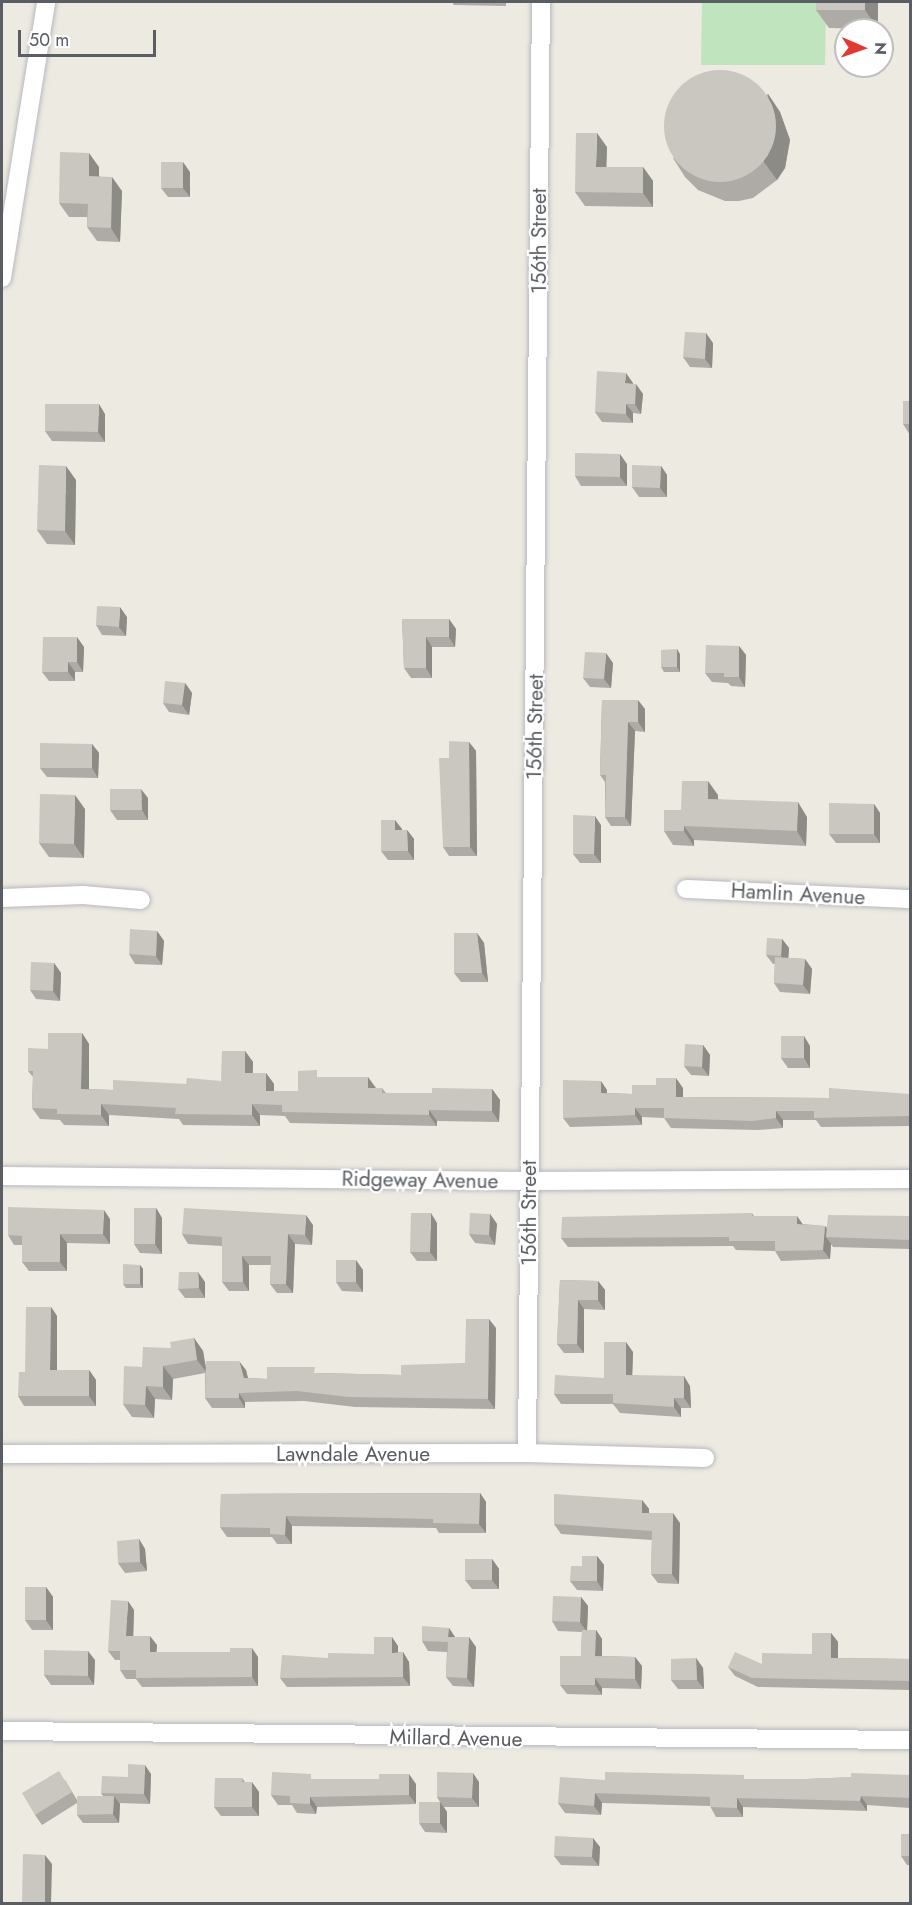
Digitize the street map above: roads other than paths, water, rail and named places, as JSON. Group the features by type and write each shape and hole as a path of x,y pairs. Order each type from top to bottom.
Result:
{"street":[{"path":"2,278 46,2"},
{"name":"156th Street","path":"527,1453 541,2"},
{"name":"Hamlin Avenue","path":"686,889 910,899"},
{"path":"2,898 83,896 141,900"},
{"name":"Ridgeway Avenue","path":"2,1176 529,1181 910,1179"},
{"name":"Lawndale Avenue","path":"2,1454 527,1453 705,1458"},
{"name":"Millard Avenue","path":"2,1731 910,1740"}]}
